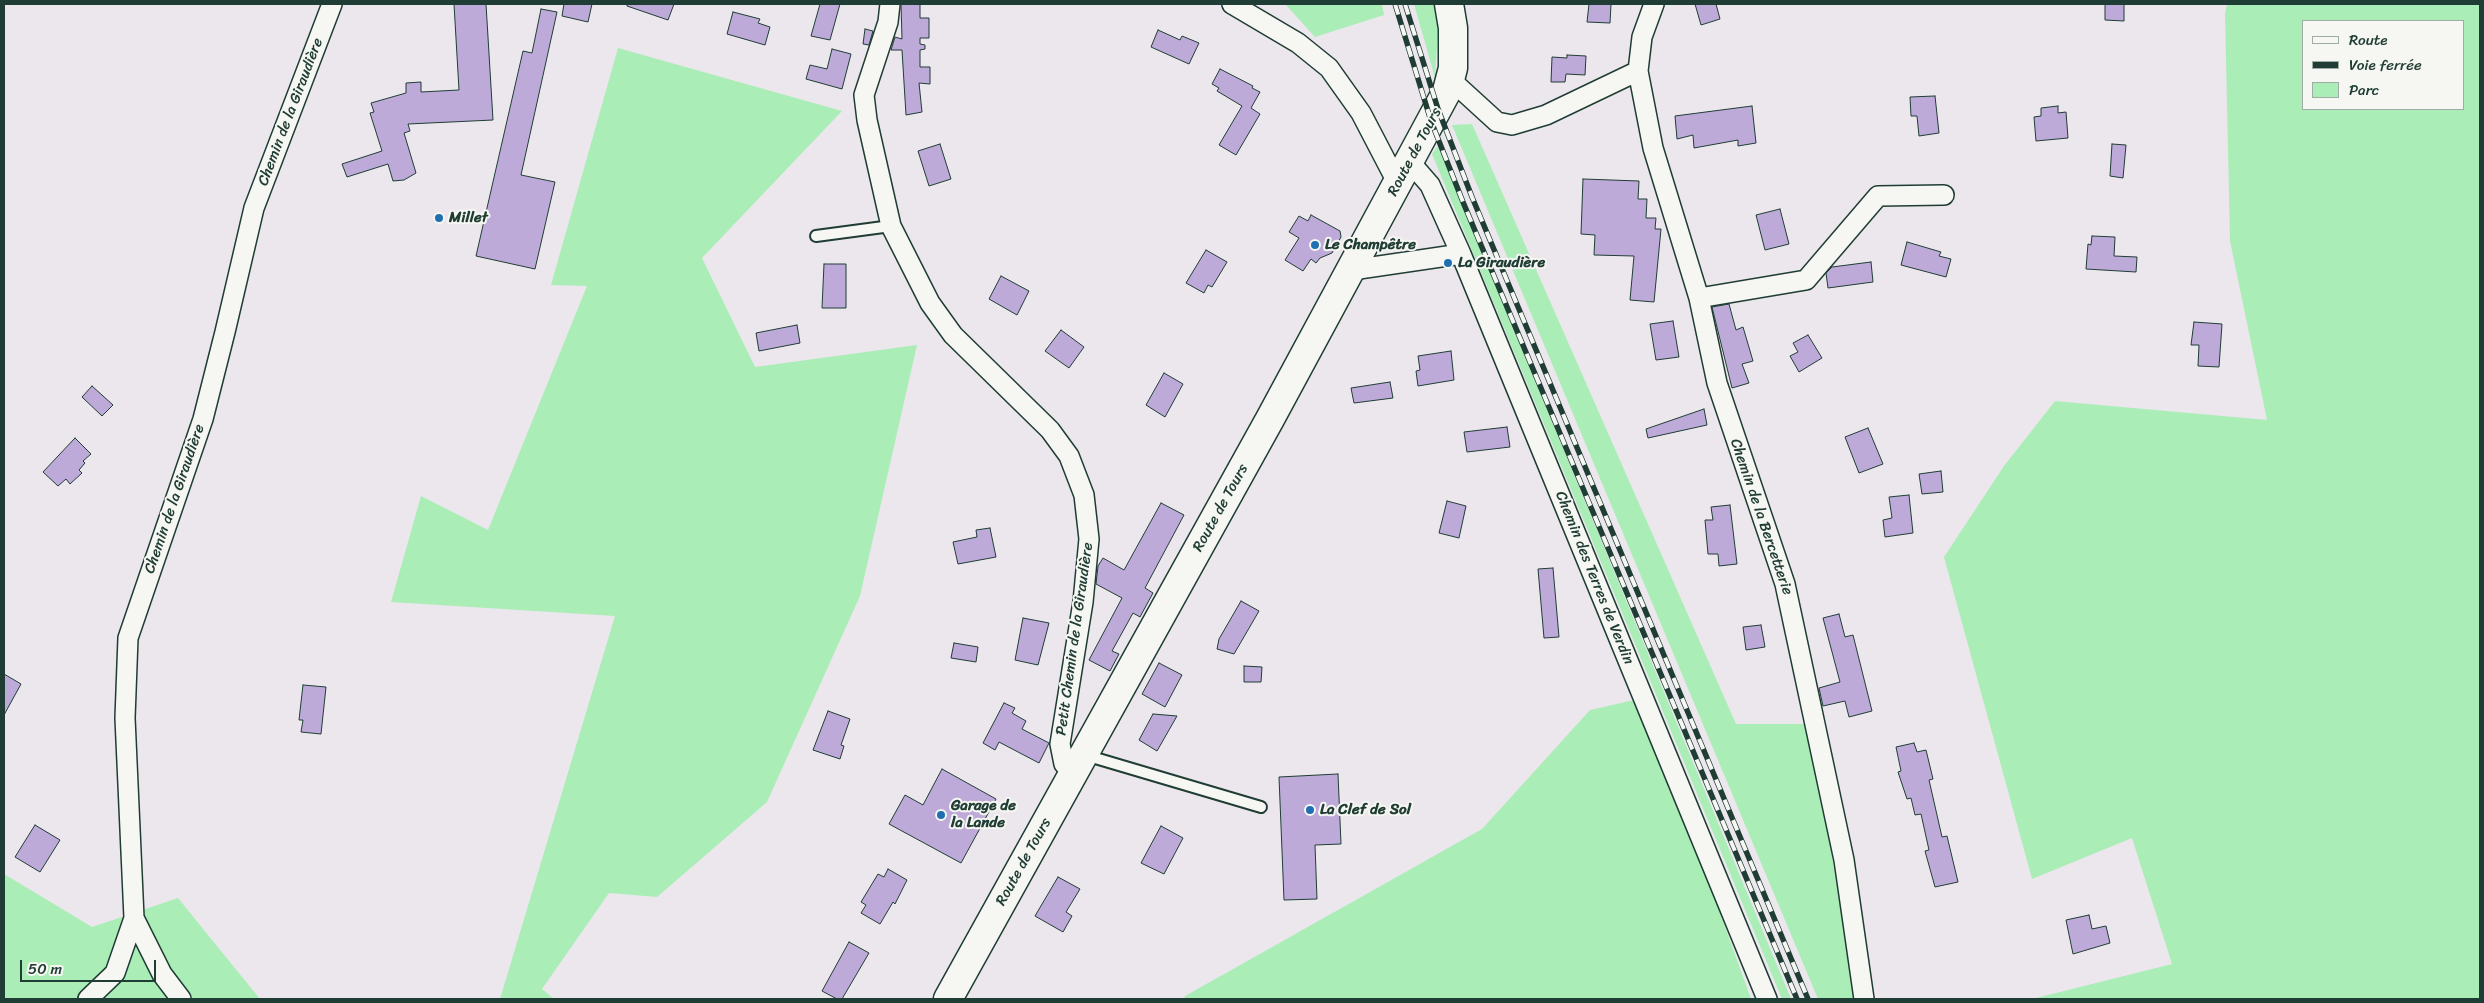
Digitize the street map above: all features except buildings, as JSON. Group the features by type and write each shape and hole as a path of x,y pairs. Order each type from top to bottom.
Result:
{"main road":[{"name":"Route de Tours","path":"948,999 1352,270 1447,91 1451,80 1454,49 1449,4"}],"street":[{"name":"Chemin de la Giraudière","path":"181,999 162,974 134,918 125,718 128,638 203,419 226,332 254,208 332,4"},
{"name":"Petit Chemin de la Giraudière","path":"890,4 888,22 864,95 867,120 890,226 930,303 953,335 1050,430 1068,456 1084,495 1089,539 1083,602 1060,744 1064,764 1078,764"},
{"path":"1232,4 1298,43 1329,68 1404,173"},
{"name":"Chemin de la Bercetterie","path":"1654,4 1642,37 1638,71 1653,148 1699,298 1717,383 1774,546 1789,598 1844,860 1864,999"},
{"path":"1451,80 1497,122 1512,125 1546,115 1638,71"},
{"name":"Chemin des Terres de Verdin","path":"1404,173 1430,185 1461,254 1767,999"},
{"path":"1699,298 1806,280 1878,196 1944,195"},
{"path":"1352,270 1461,254"},
{"path":"88,999 115,973 134,918"}],"lane":[{"path":"816,236 890,226"},
{"path":"1078,764 1261,807"}],"green space":[{"path":"1285,4 1382,4 1384,15 1315,37"},
{"path":"1414,4 1435,4 1438,29 1435,78"},
{"path":"2227,4 2480,4 2480,999 2032,999 2172,964 2132,838 2032,879 1944,557 2004,466 2055,401 2267,420 2230,241 2225,14"},
{"path":"618,48 842,111 702,258 755,367 917,345 860,596 767,802 657,897 609,893 542,989 554,999 500,999 615,616 391,602 421,496 488,530 587,286 551,285"},
{"path":"1472,124 1736,724 1810,724 1856,999 1818,999 1452,125"},
{"path":"1438,146 1791,999 1782,999 1432,154"},
{"path":"1643,698 1751,999 1184,999 1185,996 1482,829 1590,710"},
{"path":"4,874 92,927 178,898 260,999 4,999"}],"railway":[{"path":"1395,4 1431,121 1463,202 1797,999"},
{"path":"1405,4 1438,109 1472,197 1808,999"}],"place":[{"name":"Millet","path":"439,218"},
{"name":"Le Champêtre","path":"1315,245"},
{"name":"La Giraudière","path":"1448,263"},
{"name":"La Clef de Sol","path":"1310,810"},
{"name":"Garage de la Lande","path":"941,815"}]}
